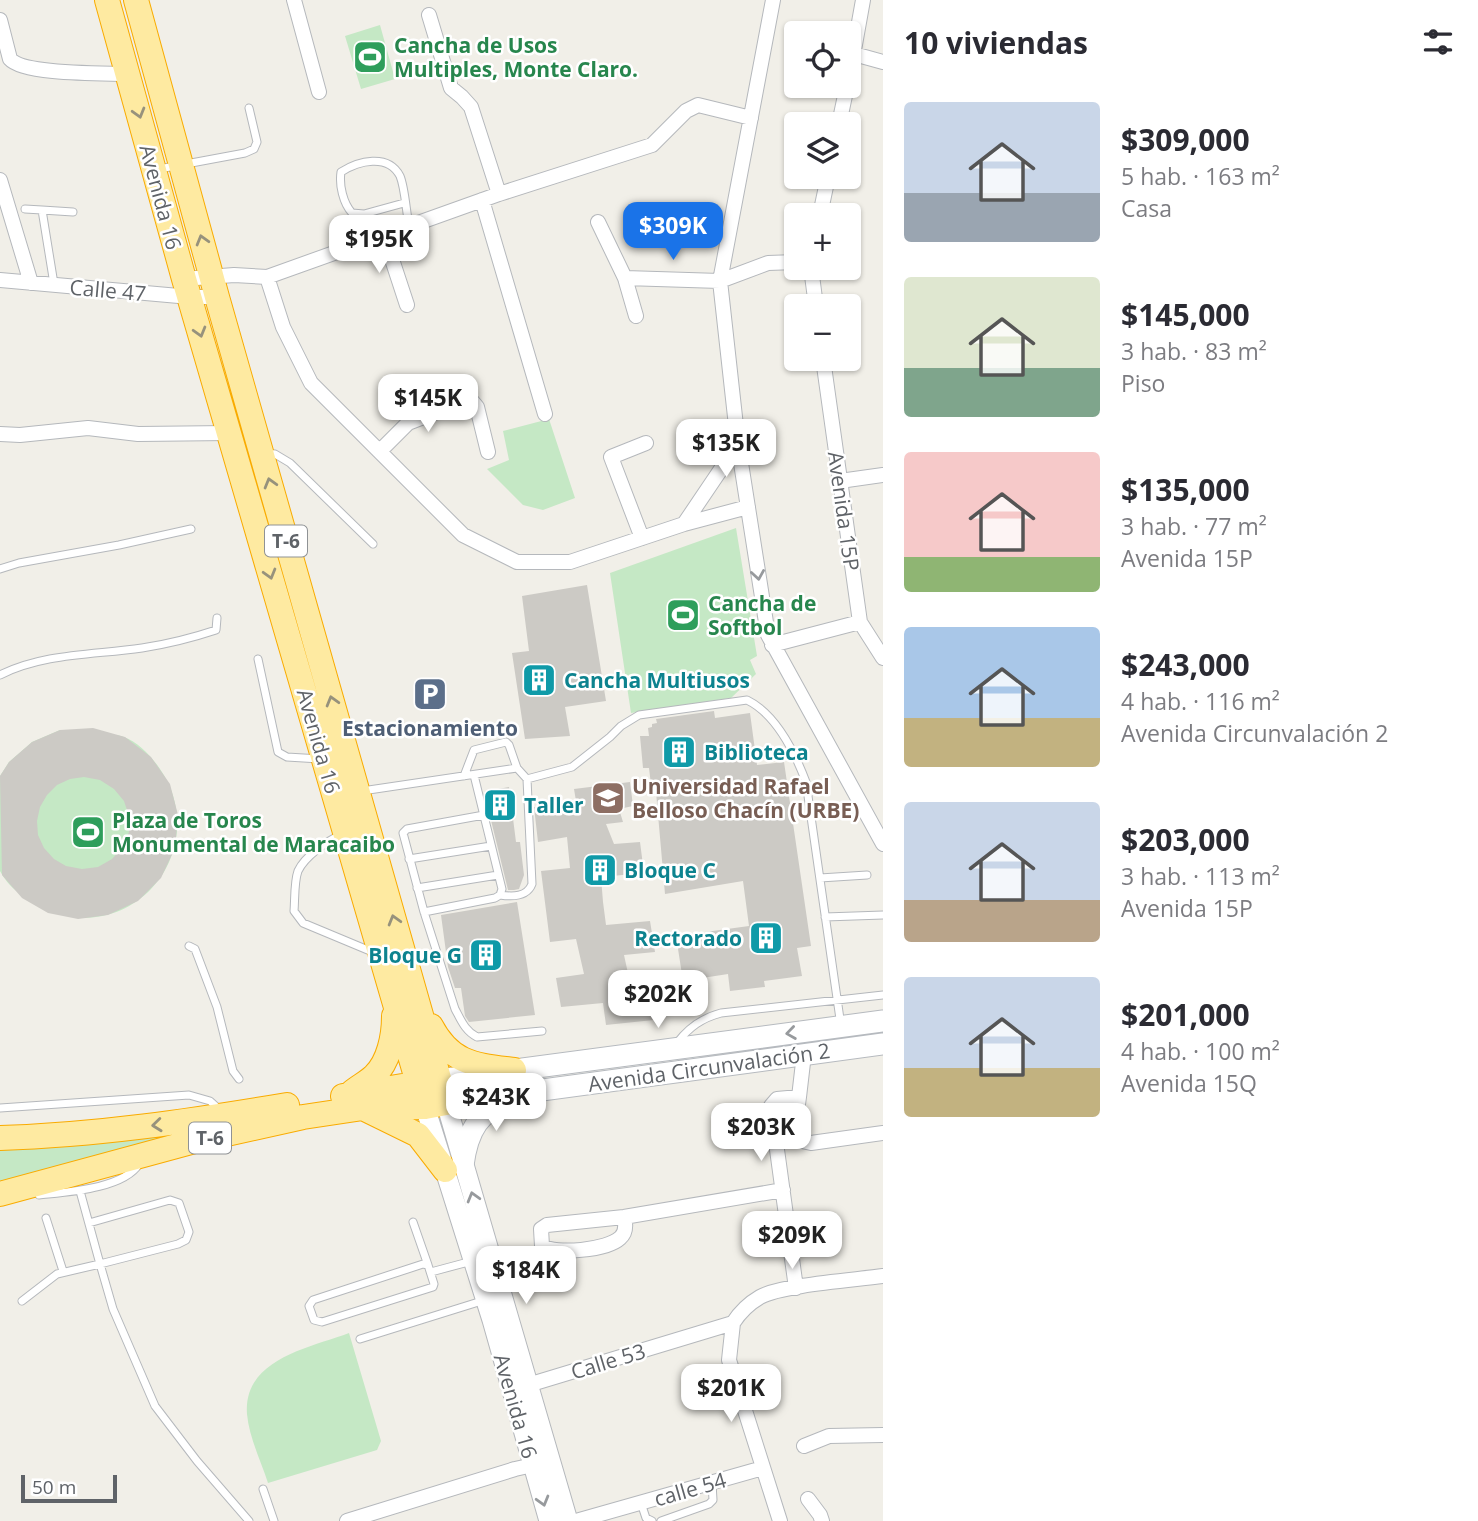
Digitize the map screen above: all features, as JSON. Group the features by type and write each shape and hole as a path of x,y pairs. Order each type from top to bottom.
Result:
{"highway":[{"name":"Avenida 16","path":"107,0 187,288 381,955 405,1000"},
{"name":"Avenida 16","path":"136,0 358,792 405,1000 432,1093"},
{"path":"454,1167 418,1135 355,1102 386,1056 405,1000 440,1044 456,1057 516,1082"},
{"name":"Avenida Circunvalación 2","path":"0,1138 190,1122 432,1093"},
{"name":"Avenida Circunvalación 2","path":"2,1194 355,1102"}],"main road":[{"name":"Avenida Circunvalación 2","path":"516,1082 673,1049 883,1021"},
{"name":"Avenida Circunvalación 2","path":"432,1093 883,1044"},
{"path":"454,1167 477,1121 516,1082"}],"street":[{"path":"294,0 319,92"},
{"path":"773,0 720,281 738,444 768,635 883,844"},
{"path":"860,21 863,0"},
{"path":"429,15 451,89 471,107 499,194"},
{"path":"0,20 10,59 20,67 69,73 128,74"},
{"path":"861,56 883,62"},
{"path":"187,288 215,287 267,277 499,194 652,145 686,111 698,105 751,118"},
{"path":"0,180 31,283"},
{"path":"482,200 545,414"},
{"path":"598,222 625,278 636,316"},
{"path":"384,235 407,305"},
{"path":"625,278 720,281 768,263 784,262"},
{"path":"267,277 283,327 311,383 463,535 517,562 570,562 684,524 748,508"},
{"name":"Calle 47","path":"0,280 54,285 215,287"},
{"name":"Avenida 15P","path":"825,371 860,622 883,658"},
{"path":"380,451 408,423 465,401 472,401 477,407 488,452"},
{"path":"0,434 20,435 88,428 138,434 229,433"},
{"path":"642,538 611,457 646,443"},
{"path":"684,524 738,444"},
{"path":"840,481 883,475"},
{"path":"772,645 860,622"},
{"path":"794,1133 804,1054"},
{"name":"Avenida 16","path":"432,1093 454,1167 528,1385 568,1521"},
{"path":"796,1288 771,1106 772,1101 777,1098 799,1097"},
{"path":"794,1133 802,1141 811,1143 883,1133"},
{"path":"775,1137 794,1133"},
{"name":"Avenida 16","path":"454,1167 473,1261 549,1521"},
{"path":"624,1217 626,1226 621,1238 602,1248 553,1251 542,1246 541,1229 547,1225 624,1217 783,1190"},
{"name":"Calle 53","path":"528,1385 733,1323 740,1312 762,1296 796,1288 883,1276"},
{"path":"733,1323 729,1360 780,1521"},
{"path":"804,1446 830,1436 883,1436"},
{"path":"347,1521 533,1465"},
{"name":"calle 54","path":"576,1521 763,1468"},
{"path":"808,1499 822,1521"}],"lane":[{"path":"154,170 254,149 257,142 249,108"},
{"path":"404,203 364,214 352,213 345,203 341,172 351,166 373,160 387,162 399,175 409,225"},
{"path":"25,209 74,212"},
{"path":"43,210 54,285"},
{"path":"262,453 275,454 290,463 373,544"},
{"path":"0,569 191,529"},
{"path":"0,676 34,662 187,640 216,630 217,618"},
{"path":"258,659 278,752 287,757 324,759"},
{"path":"527,779 572,767 621,726 639,715 747,700 761,707 792,750 806,782 841,1026"},
{"path":"424,912 500,895 522,895 532,884 527,779 517,768 509,745 506,742 474,750 464,776"},
{"path":"358,792 517,768"},
{"path":"474,775 502,889 500,895"},
{"path":"484,815 407,829 403,834 416,888 455,1009 471,1034 484,1037 542,1031"},
{"path":"345,833 332,839 307,859 298,872 294,911 303,923 381,955"},
{"path":"409,859 491,846"},
{"path":"820,878 867,875"},
{"path":"416,888 498,876"},
{"path":"825,917 883,915"},
{"path":"188,946 195,948 206,973 233,1071 239,1079"},
{"path":"673,1049 695,1023 706,1017 761,1007 883,995"},
{"path":"0,1108 189,1095 209,1101 225,1116"},
{"path":"2,1194 21,1196 80,1191 125,1176 138,1167 142,1156"},
{"path":"80,1191 113,1309 155,1406 197,1461 249,1521"},
{"path":"22,1301 49,1278 64,1272 183,1242 189,1236 178,1203 170,1200 89,1223"},
{"path":"46,1218 64,1272"},
{"path":"413,1222 430,1268 433,1287 323,1322 314,1320 309,1306 313,1300 423,1264 430,1268 473,1261"},
{"path":"360,1339 485,1300"},
{"path":"660,1521 709,1504 713,1500 712,1483"},
{"path":"263,1489 274,1521"},
{"path":"641,1503 646,1518 652,1521"}],"green space":[{"name":"Cancha de Usos Multiples, Monte Claro.","path":"380,25 395,79 361,89 345,36"},
{"path":"549,419 575,498 543,510 523,505 487,469 509,460 503,431"},
{"name":"Cancha de Softbol","path":"736,528 757,656 750,660 756,674 731,698 631,713 610,573"},
{"name":"Plaza de Toros Monumental de Maracaibo","path":"60,730 110,734 129,739 157,764 172,794 177,819 175,845 166,868 152,888 132,904 109,915 73,917 35,902 10,885 0,871 0,776 9,762 32,742"},
{"path":"185,1133 0,1186 0,1147"},
{"path":"349,1333 381,1441 377,1450 268,1483 248,1423 249,1395 256,1380 282,1358"}],"building":[{"path":"587,585 606,701 565,707 570,736 525,739 512,653 529,651 522,596"},
{"path":"714,711 715,718 750,713 757,765 784,762 811,946 797,948 802,976 764,981 765,987 730,991 728,974 683,981 676,936 749,926 743,881 665,894 656,792 652,793 649,768 643,768 640,736 649,736 648,728 657,723 656,719"},
{"name":"Plaza de Toros Monumental de Maracaibo","path":"93,728 125,737 151,757 170,784 178,815 175,848 161,878 138,901 108,915 78,919 48,913 22,898 2,875 0,776 9,762 32,742 60,730","holes":["84,777 100,780 114,789 124,801 129,816 129,832 123,847 112,859 98,867 82,869 66,866 54,859 44,848 38,835 40,807 57,785 70,779"]},
{"path":"630,782 633,806 619,809 623,822 606,824 614,844 640,842 644,873 601,877 606,925 650,921 655,952 624,955 631,987 658,983 663,1019 606,1025 603,1003 561,1007 556,978 584,974 576,939 550,942 541,871 570,868 567,837 538,842 534,807 576,801 574,789"},
{"path":"509,787 516,842 520,842 524,875 519,889 514,890 508,890 489,812 487,791"},
{"name":"Bloque G","path":"517,902 535,1015 469,1022 465,1016 461,988 455,988 448,967 441,915"}],"place":[{"name":"Cancha de Usos Multiples, Monte Claro.","path":"370,57"},
{"name":"Cancha de Softbol","path":"683,615"},
{"name":"Cancha Multiusos","path":"539,680"},
{"name":"Estacionamiento","path":"430,694"},
{"name":"Biblioteca","path":"679,752"},
{"name":"Universidad Rafael Belloso Chacín (URBE)","path":"608,798"},
{"name":"Taller","path":"500,805"},
{"name":"Plaza de Toros Monumental de Maracaibo","path":"88,832"},
{"name":"Bloque C","path":"600,870"},
{"name":"Rectorado","path":"766,938"},
{"name":"Bloque G","path":"486,955"}]}
